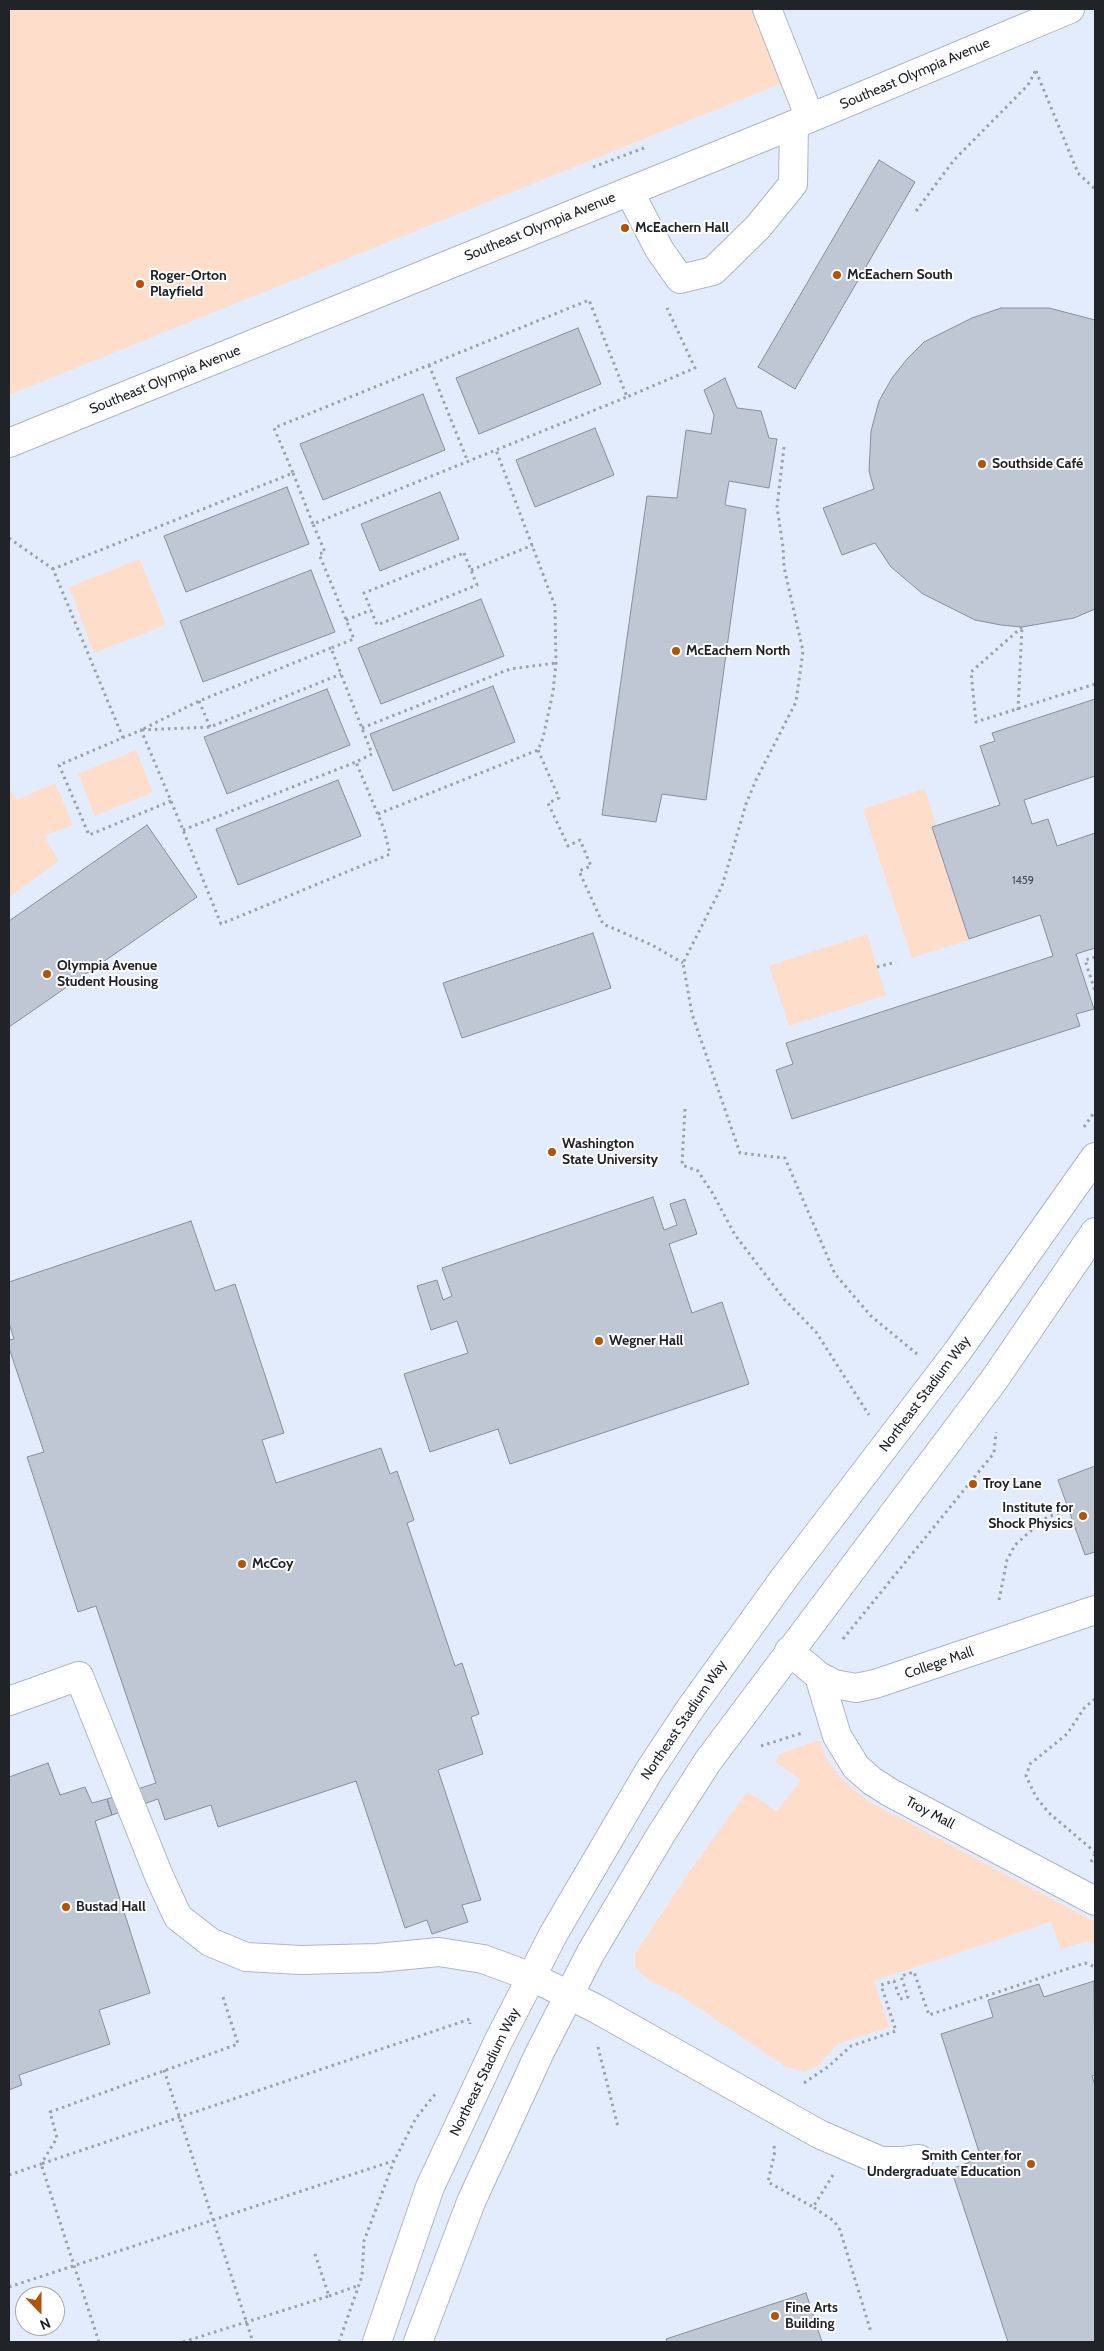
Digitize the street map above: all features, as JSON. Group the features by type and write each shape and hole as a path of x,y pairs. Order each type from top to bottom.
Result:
{"main road":[{"path":"629,191 659,249 680,279 713,271 758,227 793,184 802,122 767,9"},
{"name":"Southeast Olympia Avenue","path":"9,443 802,122 1070,9"},
{"name":"Northeast Stadium Way","path":"377,2342 430,2187 498,2042 554,1933 649,1771 690,1709 786,1577 957,1352 1095,1158"},
{"path":"418,2342 471,2202 539,2054 570,1997 590,1954 687,1794 708,1761 789,1651 994,1380 1095,1232"},
{"name":"College Mall","path":"789,1651 818,1676 834,1684 856,1688 875,1684 1095,1610"},
{"path":"9,1701 78,1676 158,1876 178,1916 210,1942 246,1957 301,1960 377,1958 439,1952 483,1959 532,1978 595,2008 818,2134 881,2161 919,2159"},
{"name":"Troy Mall","path":"818,1676 837,1736 856,1767 872,1780 891,1793 1095,1901"}],"path":[{"path":"916,212 954,160 1028,85 1036,70 1078,173 1095,189"},
{"path":"170,800 89,835 59,765 141,730 199,701 354,639 319,554 325,552 274,428 589,300 628,397"},
{"path":"429,365 468,462"},
{"path":"313,524 628,397 695,368"},
{"path":"784,447 777,507 784,567 803,651 796,702 756,780 746,804 722,886 683,963 692,1014 740,1153 785,1158 835,1274 871,1316 919,1356"},
{"path":"378,814 538,750 543,738 553,692 556,663 555,606 496,450"},
{"path":"53,569 292,473"},
{"path":"9,538 53,569 122,738"},
{"path":"471,570 533,545"},
{"path":"464,553 477,585 377,625 371,610 364,593 464,553"},
{"path":"346,620 371,610"},
{"path":"1018,710 1022,627 971,672 976,722 1018,710 1095,684"},
{"path":"183,830 372,754 331,648"},
{"path":"362,728 510,669 556,663"},
{"path":"141,730 210,727 341,674"},
{"path":"199,701 210,727"},
{"path":"141,730 221,924 390,854 378,814 356,762"},
{"path":"538,750 559,798 548,803 568,846 580,840 591,866 579,871 603,924 652,946 683,963"},
{"path":"1095,957 1084,960 1095,991"},
{"path":"877,967 896,962"},
{"path":"685,1110 682,1164 698,1172 713,1194 735,1234 784,1299 816,1332 872,1420"},
{"path":"999,1600 1006,1560 1015,1545 1044,1519 1068,1509"},
{"path":"1095,1699 1085,1706 1067,1734 1030,1764 1026,1776 1036,1798 1049,1813 1095,1852"},
{"path":"804,2083 829,2066 851,2046 896,2031 881,1985 894,1981 900,1999 908,1997 901,1976 914,1972 929,2015 1085,1963 1095,1967"},
{"path":"41,2164 58,2138 50,2112 238,2044 222,1994"},
{"path":"9,2174 470,2019"},
{"path":"596,2042 618,2127"},
{"path":"164,2070 253,2342"},
{"path":"772,2141 776,2151 768,2182 834,2221 840,2230 871,2332"},
{"path":"9,2287 73,2265 213,2222 394,2161"},
{"path":"41,2164 99,2342"},
{"path":"813,2207 834,2173 841,2176"},
{"path":"314,2251 329,2296"},
{"path":"183,2342 357,2286"}],"shaded area":[{"name":"Washington State University","path":"9,9 1095,9 1095,2342 9,2342"},
{"name":"Roger-Orton Playfield","path":"9,9 756,9 785,82 9,395"},
{"path":"140,559 166,625 94,653 69,587"},
{"path":"136,750 153,792 95,816 78,774"},
{"path":"55,783 73,825 44,836 59,861 9,897 9,788 17,800"},
{"path":"925,789 972,939 912,958 863,809"},
{"path":"867,934 886,995 789,1026 769,966"},
{"path":"819,1740 828,1761 842,1779 868,1801 1095,1922 1095,1945 1086,1941 1061,1949 1051,1922 874,1981 890,2027 838,2044 818,2066 805,2072 784,2066 678,1994 650,1981 635,1968 635,1954 690,1871 747,1792 777,1811 801,1780 775,1762 780,1754"}],"building":[{"name":"McEachern South","path":"879,160 915,182 795,389 758,367"},
{"name":"Southside Café","path":"1001,308 1049,308 1095,320 1095,609 1074,618 1022,627 975,620 923,594 891,567 875,543 842,555 823,508 874,489 869,471 871,431 879,401 892,378 907,359 924,342 972,318"},
{"path":"578,328 601,384 479,434 456,378"},
{"name":"McEachern North","path":"725,378 737,408 761,411 769,438 777,439 769,488 729,481 725,505 746,509 706,800 662,794 656,822 602,815 647,496 677,498 686,430 711,434 714,415 704,390"},
{"path":"423,394 445,450 323,500 300,444"},
{"path":"595,428 614,475 535,507 516,460"},
{"path":"287,487 309,544 186,592 164,536"},
{"path":"440,492 459,539 380,571 361,524"},
{"path":"311,570 335,632 203,682 180,621"},
{"path":"481,599 504,656 381,704 358,648"},
{"path":"493,686 515,742 393,791 370,734"},
{"path":"327,689 350,745 227,794 204,737"},
{"path":"1095,699 1095,776 1024,800 1032,824 1048,819 1057,846 1095,833 1095,948 1076,954 1094,1009 1076,1014 1080,1026 792,1119 776,1070 793,1064 786,1043 1053,956 1040,915 969,939 932,827 1000,805 980,746 995,741 992,733"},
{"path":"338,780 361,836 238,885 216,829"},
{"name":"Olympia Avenue Student Housing","path":"147,825 197,897 9,1027 9,921"},
{"path":"593,933 611,988 462,1038 443,983"},
{"name":"Wegner Hall","path":"653,1197 664,1230 677,1225 670,1204 685,1199 697,1234 669,1244 692,1313 722,1302 749,1384 510,1464 498,1429 430,1452 404,1374 468,1353 457,1321 431,1330 417,1286 437,1280 443,1300 452,1296 442,1268"},
{"name":"McCoy","path":"191,1221 215,1291 235,1284 284,1433 262,1440 276,1483 381,1448 390,1474 397,1471 414,1520 407,1523 455,1666 462,1663 479,1714 471,1717 483,1754 438,1770 481,1900 462,1905 468,1922 432,1934 427,1920 405,1928 356,1781 218,1827 211,1805 165,1820 158,1799 112,1815 107,1799 156,1783 96,1606 78,1612 27,1457 44,1452 9,1348 9,1340 14,1339 9,1323 9,1282"},
{"name":"Institute for Shock Physics","path":"1095,1466 1095,1552 1085,1555 1058,1480"},
{"name":"Bustad Hall","path":"48,1763 60,1795 85,1787 92,1803 107,1799 112,1815 95,1821 150,1993 99,2010 110,2044 19,2075 22,2085 9,2090 9,1777"},
{"name":"Smith Center for Undergraduate Education","path":"1094,1981 1095,2075 1092,2076 1095,2085 1095,2342 1008,2342 951,2169 981,2158 941,2034 993,2017 988,2000 1039,1984 1044,1997"},
{"name":"Fine Arts Building","path":"806,2293 822,2342 667,2342 666,2339"}],"place":[{"name":"McEachern Hall","path":"625,228"},
{"name":"McEachern South","path":"837,275"},
{"name":"Roger-Orton Playfield","path":"140,284"},
{"name":"Southside Café","path":"982,464"},
{"name":"McEachern North","path":"676,651"},
{"name":"Olympia Avenue Student Housing","path":"47,974"},
{"name":"Washington State University","path":"552,1152"},
{"name":"Wegner Hall","path":"599,1341"},
{"name":"Troy Lane","path":"973,1484"},
{"name":"Institute for Shock Physics","path":"1083,1516"},
{"name":"McCoy","path":"242,1564"},
{"name":"Bustad Hall","path":"66,1907"},
{"name":"Smith Center for Undergraduate Education","path":"1031,2164"},
{"name":"Fine Arts Building","path":"775,2316"}]}
